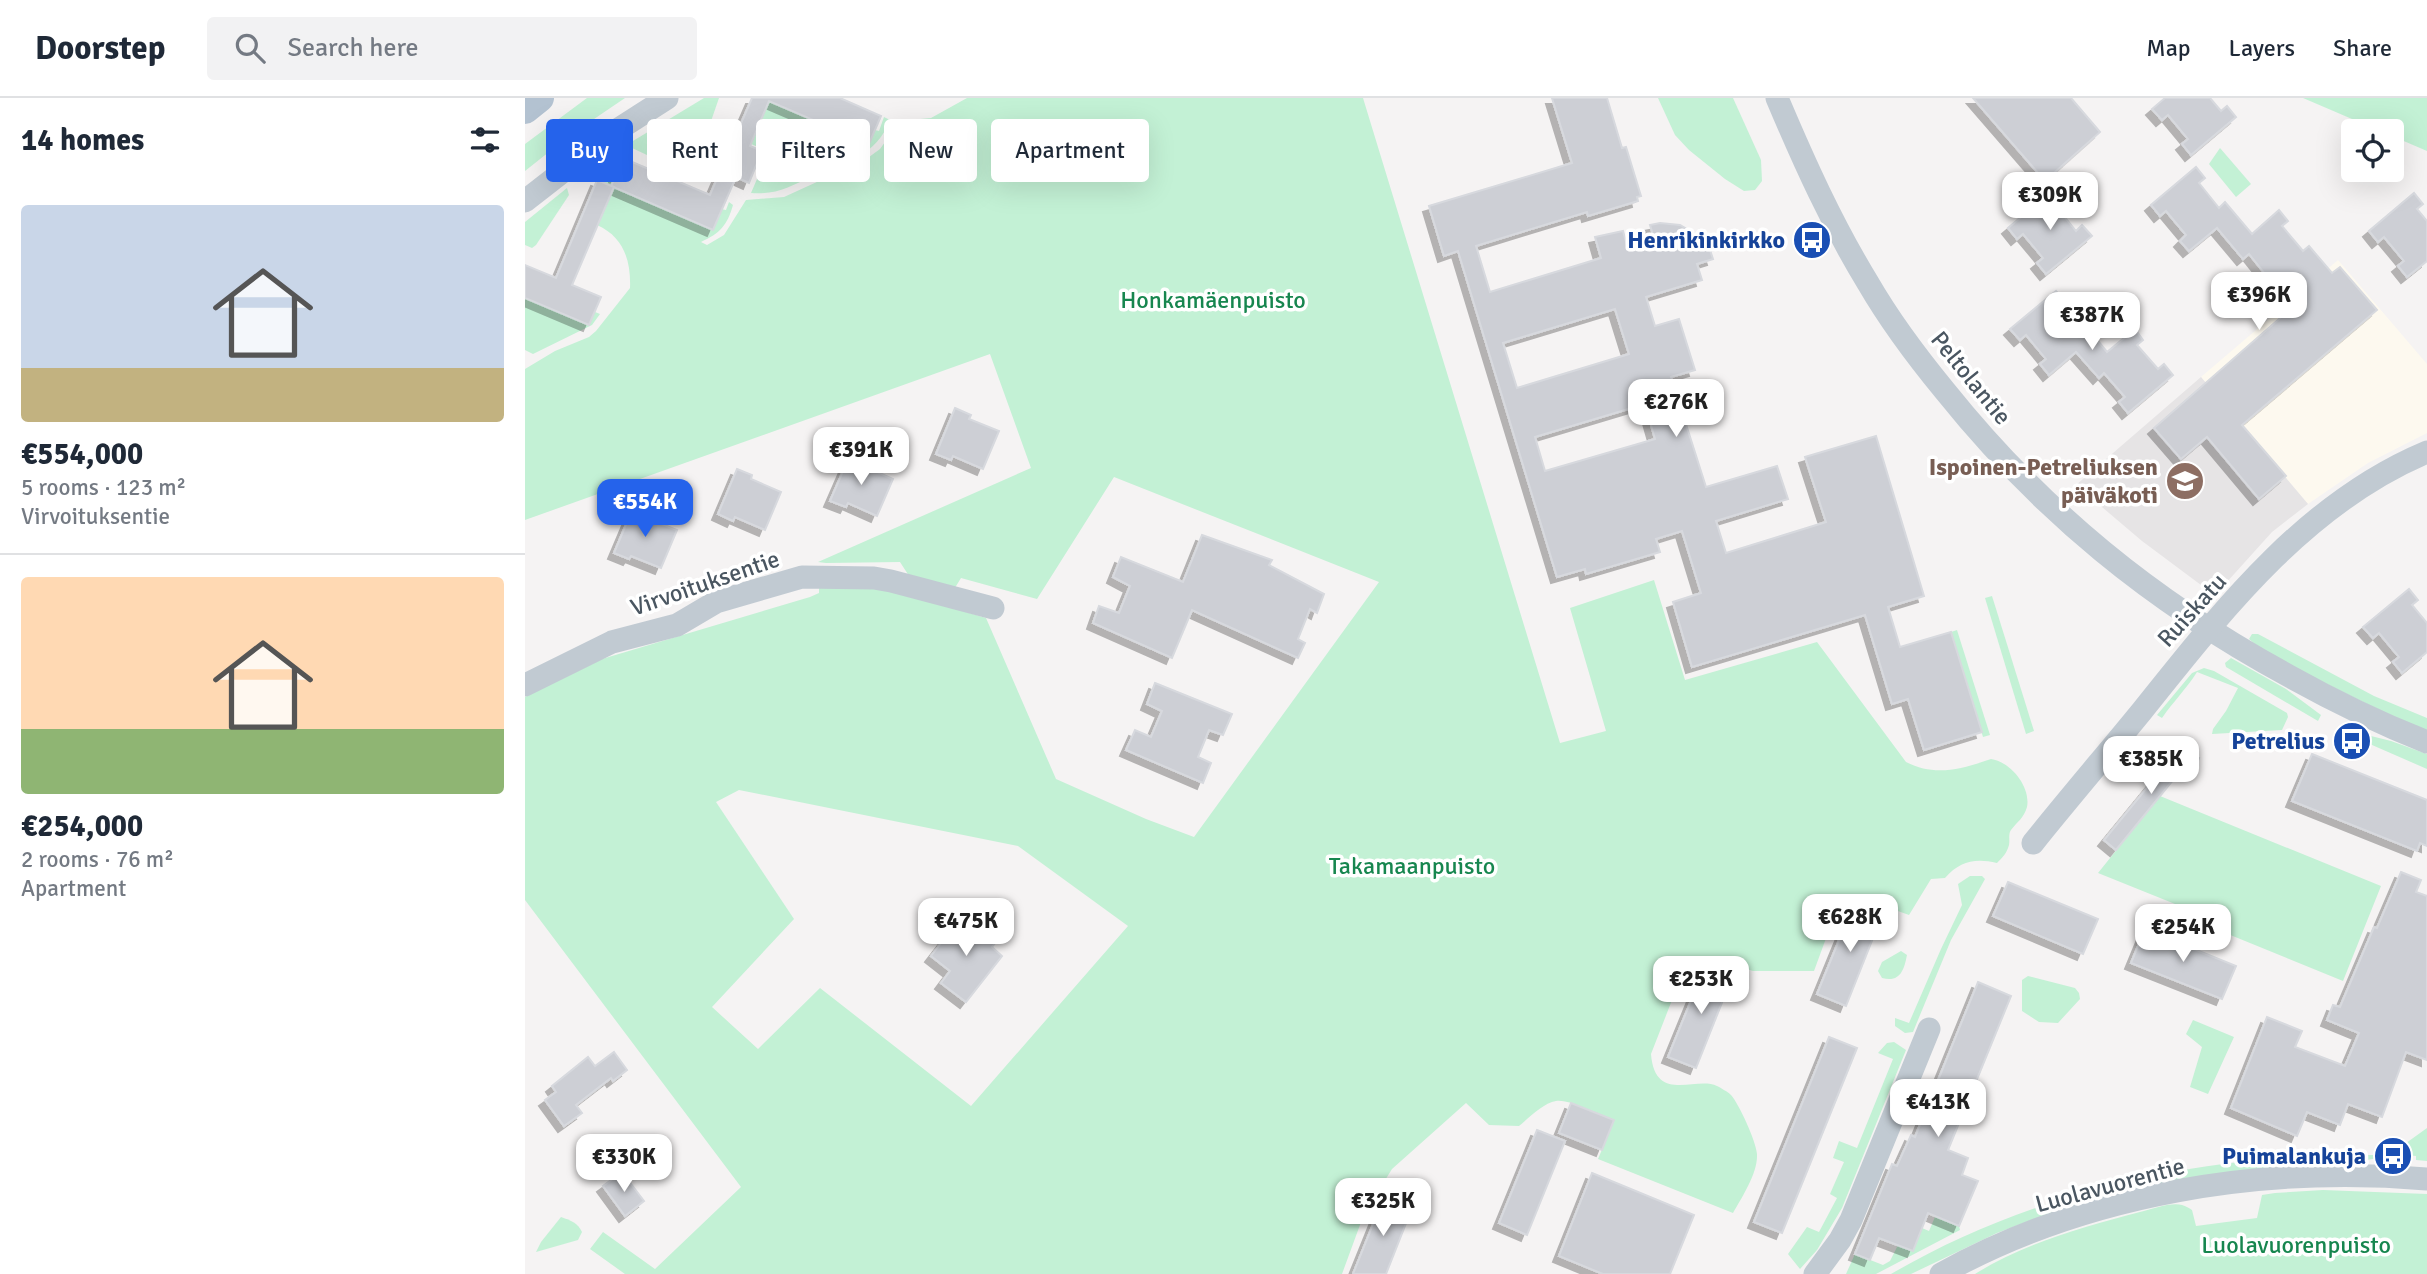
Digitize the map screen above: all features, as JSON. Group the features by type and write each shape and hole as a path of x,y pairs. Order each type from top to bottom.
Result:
{"main road":[{"path":"525,110 540,98"}],"street":[{"path":"525,201 611,134 667,98"},
{"name":"Peltolantie","path":"1777,98 1830,216 1869,286 1925,366 2010,467 2048,504 2135,579 2208,630 2351,710 2427,742"},
{"name":"Ruiskatu","path":"2033,843 2208,630 2280,550 2350,493 2427,453"},
{"name":"Virvoituksentie","path":"525,685 613,642 677,625 716,602 802,577 874,578 993,608"},
{"path":"1815,1274 1834,1250 1851,1220 1929,1029"},
{"name":"Luolavuorentie","path":"1941,1274 2045,1227 2151,1197 2275,1178 2379,1175 2427,1179"}],"shaded area":[{"path":"2338,260 2427,364 2427,433 2368,463 2308,504 2201,377"},
{"name":"Ispoinen-Petreliuksen päiväkoti","path":"2201,377 2308,504 2272,532 2226,583 2217,589 2205,588 2142,541 2076,485"}],"green space":[{"path":"587,98 625,98 594,119 559,119"},
{"path":"704,98 719,98 712,119 669,119"},
{"name":"Takamaanpuisto","path":"967,98 1363,98 1560,743 1606,731 1570,608 1654,580 1685,680 1817,642 1906,762 1927,769 1948,770 1991,759 2006,765 2018,777 2026,791 2027,807 2010,832 2008,848 1997,863 1968,862 1945,878 1931,879 1909,915 1859,897 1846,902 1836,911 1814,971 1753,971 1709,958 1681,977 1651,1054 1654,1069 1660,1079 1668,1083 1717,1086 1731,1095 1738,1106 1756,1148 1757,1161 1752,1177 1733,1213 1598,1159 1614,1121 1585,1108 1556,1101 1541,1108 1519,1126 1489,1125 1466,1103 1392,1169 1364,1214 1342,1274 625,1274 590,1249 603,1232 655,1269 741,1187 525,900 525,697 602,659 810,597 819,593 819,587 889,589 986,618 1056,779 1194,837 1379,582 1114,477 1037,599 961,578 953,591 911,579 900,562 818,562 1031,468 990,354 525,520 525,369 555,351 589,337 630,288 627,259 620,243 597,225 614,187 726,210 729,202 733,205 725,224 718,232 701,242 707,245 724,235 746,200 784,197 817,182 870,182 870,156 884,143 884,182 977,182 977,119 921,119 931,118","holes":["739,790 1018,846 1128,926 971,1106 820,988 758,1049 712,1007 794,919 716,802"]},
{"path":"1658,98 1733,98 1761,160 1762,181 1755,190 1744,191 1689,150 1675,135"},
{"path":"2303,98 2427,98 2427,151 2404,141 2404,119 2352,119"},
{"path":"769,101 811,119 761,119"},
{"path":"884,117 888,119 884,119 884,132 870,148 875,130 879,131"},
{"path":"546,128 546,154 525,171 525,144"},
{"path":"647,132 647,155 633,148 633,141"},
{"path":"756,132 756,146 751,144"},
{"path":"2220,148 2251,184 2236,197 2209,164"},
{"path":"756,181 799,182 769,193 751,193"},
{"path":"567,188 569,195 536,245 532,248 525,245 525,222"},
{"path":"525,298 588,325 595,312 600,314 592,325 533,354 525,350"},
{"path":"1992,596 2034,731 2026,734 1985,598"},
{"path":"1957,630 1990,735 1983,737 1951,632"},
{"path":"2252,634 2258,634 2374,696 2427,718 2427,731 2278,659 2249,639"},
{"path":"2231,658 2286,689 2321,715 2318,721 2226,667 2225,663"},
{"path":"2204,668 2214,671 2287,713 2282,730 2212,734 2238,688 2197,672 2162,718 2157,715 2192,673"},
{"path":"2359,733 2427,754 2427,769 2356,738"},
{"path":"2160,796 2381,886 2343,981 2196,921 2175,904 2098,873"},
{"path":"1970,876 1982,876 1985,879 1951,940 1913,1032 1905,1033 1895,1026 1895,1018 1909,1023 1962,905 1958,884"},
{"path":"1901,951 1907,955 1900,974 1893,979 1882,978 1878,971 1882,962"},
{"path":"2028,976 2075,988 2080,999 2058,1023 2039,1022 2022,1011 2022,980"},
{"path":"2193,1020 2234,1037 2208,1094 2190,1087 2202,1047 2186,1034"},
{"path":"1894,1042 1906,1050 1842,1208 1817,1250 1800,1269 1788,1254 1807,1227 1819,1232 1837,1198 1830,1194 1844,1162 1833,1158 1839,1141 1857,1148 1893,1059 1878,1053 1887,1043"},
{"path":"2427,1128 2427,1161 2404,1155 2402,1146"},
{"path":"2380,1155 2380,1158 2330,1165 2229,1172 2126,1191 2063,1208 1997,1233 1911,1274 1891,1274 1937,1249 2034,1208 2135,1180 2238,1162 2301,1156"},
{"name":"Luolavuorenpuisto","path":"2323,1190 2427,1194 2427,1274 1975,1274 2014,1253 2055,1237 2161,1206 2178,1204 2189,1208 2196,1226 2257,1218 2262,1195"},
{"path":"561,1217 573,1222 580,1229 582,1232 578,1240 536,1252 541,1242"},
{"path":"1935,1217 1959,1226 1960,1230 1876,1274 1846,1274 1855,1254 1883,1265 1890,1261 1898,1245 1922,1228 1929,1231"}],"building":[{"path":"752,98 840,98 881,116 870,142 870,119 811,119 769,101 761,119 756,119 756,132 750,146 756,148 756,166 749,183 742,180 742,121"},
{"path":"1552,98 1607,98 1622,148 1626,147 1641,196 1637,197 1638,201 1588,216 1587,212 1476,246 1490,292 1601,258 1595,237 1623,231 1628,249 1655,241 1650,225 1660,223 1680,225 1697,235 1710,250 1713,259 1697,264 1702,280 1646,297 1655,326 1679,319 1695,370 1671,377 1706,487 1777,466 1788,499 1716,521 1726,553 1826,522 1805,457 1876,436 1924,596 1888,607 1900,647 1951,632 1982,732 1924,750 1908,699 1892,704 1865,615 1692,667 1673,602 1701,593 1682,531 1656,539 1660,552 1586,574 1585,569 1557,577 1458,251 1444,256 1429,206 1572,163","holes":["1615,309 1629,354 1517,388 1503,343","1645,404 1655,439 1545,471 1535,437"]},
{"path":"1973,98 2071,98 2100,132 2045,181"},
{"path":"2165,98 2210,98 2221,111 2227,106 2236,117 2191,155 2182,144 2188,139 2168,115 2162,120 2152,109"},
{"path":"633,162 647,168 647,182 679,182 710,195 716,182 734,182 713,230 611,186 613,182 633,182"},
{"path":"2196,167 2205,178 2199,183 2219,208 2225,202 2252,234 2279,210 2288,221 2282,226 2303,251 2309,246 2332,273 2340,267 2377,310 2242,425 2286,476 2259,499 2207,437 2181,459 2154,428 2287,312 2263,284 2269,279 2249,254 2243,259 2217,228 2189,251 2180,241 2186,235 2166,211 2160,216 2151,205"},
{"path":"596,182 614,187 572,285 601,297 589,325 525,298 525,265 556,278"},
{"path":"2053,190 2062,201 2056,206 2076,231 2082,225 2092,236 2046,274 2037,263 2043,258 2023,234 2017,239 2008,228"},
{"path":"2414,193 2423,204 2417,209 2427,221 2427,261 2407,277 2398,266 2404,261 2384,237 2378,242 2369,231"},
{"path":"2056,291 2065,302 2059,307 2079,331 2086,326 2107,352 2135,329 2143,340 2137,345 2158,369 2164,364 2173,375 2128,413 2119,402 2125,397 2104,373 2099,378 2076,352 2049,375 2040,364 2046,359 2026,335 2020,340 2010,329"},
{"path":"955,408 971,415 969,419 999,431 983,469 953,456 951,460 936,454"},
{"path":"850,455 865,462 864,466 893,479 877,516 848,503 846,507 830,501"},
{"path":"737,469 752,475 751,479 781,492 765,530 735,517 733,521 718,514"},
{"path":"633,508 649,514 647,518 677,530 661,568 631,556 629,559 614,553"},
{"path":"1202,535 1272,560 1269,565 1324,594 1317,613 1310,609 1298,639 1305,643 1298,658 1192,610 1172,658 1093,623 1099,606 1119,613 1130,586 1113,577 1121,557 1183,582"},
{"path":"2409,589 2418,600 2412,605 2427,623 2427,652 2402,673 2393,662 2399,657 2379,633 2373,638 2363,627"},
{"path":"1155,683 1232,714 1223,735 1209,730 1198,757 1211,763 1203,783 1126,750 1135,730 1151,737 1162,711 1147,704"},
{"path":"2174,748 2199,758 2193,774 2182,769 2116,850 2104,840 2169,761"},
{"path":"2312,754 2427,800 2427,846 2420,843 2417,851 2292,801"},
{"path":"2401,872 2421,880 2416,892 2427,896 2427,1060 2406,1052 2382,1117 2348,1104 2340,1125 2307,1112 2297,1136 2231,1108 2267,1017 2302,1031 2295,1047 2345,1066 2359,1033 2327,1020 2333,1005 2340,1007"},
{"path":"2008,882 2098,919 2083,954 1993,916"},
{"path":"1855,901 1883,913 1846,1006 1817,994"},
{"path":"963,915 996,942 992,947 1002,956 966,1002 941,983 950,971 931,956"},
{"path":"2145,929 2236,966 2222,999 2131,963"},
{"path":"1706,964 1733,975 1696,1068 1668,1057"},
{"path":"1978,982 2011,996 1948,1150 1968,1158 1962,1175 1978,1181 1959,1226 1928,1213 1913,1251 1879,1238 1870,1260 1855,1254 1892,1164 1897,1166 1911,1135 1915,1137"},
{"path":"1829,1037 1857,1048 1782,1233 1754,1222"},
{"path":"614,1052 627,1070 613,1081 611,1078 576,1105 582,1113 564,1126 545,1100 556,1092 552,1086 588,1057 595,1066"},
{"path":"1571,1103 1614,1120 1602,1150 1559,1133"},
{"path":"1537,1130 1565,1141 1527,1235 1499,1223"},
{"path":"622,1172 644,1201 625,1216 603,1186"},
{"path":"1592,1173 1694,1215 1670,1274 1603,1274 1559,1256"},
{"path":"1384,1197 1412,1208 1386,1274 1353,1274"}],"place":[{"name":"Henrikinkirkko","path":"1812,240"},
{"name":"Ispoinen-Petreliuksen päiväkoti","path":"2185,481"},
{"name":"Petrelius","path":"2352,741"},
{"name":"Puimalankuja","path":"2393,1156"}],"park label":[{"name":"Honkamäenpuisto","path":"1213,300"}]}
